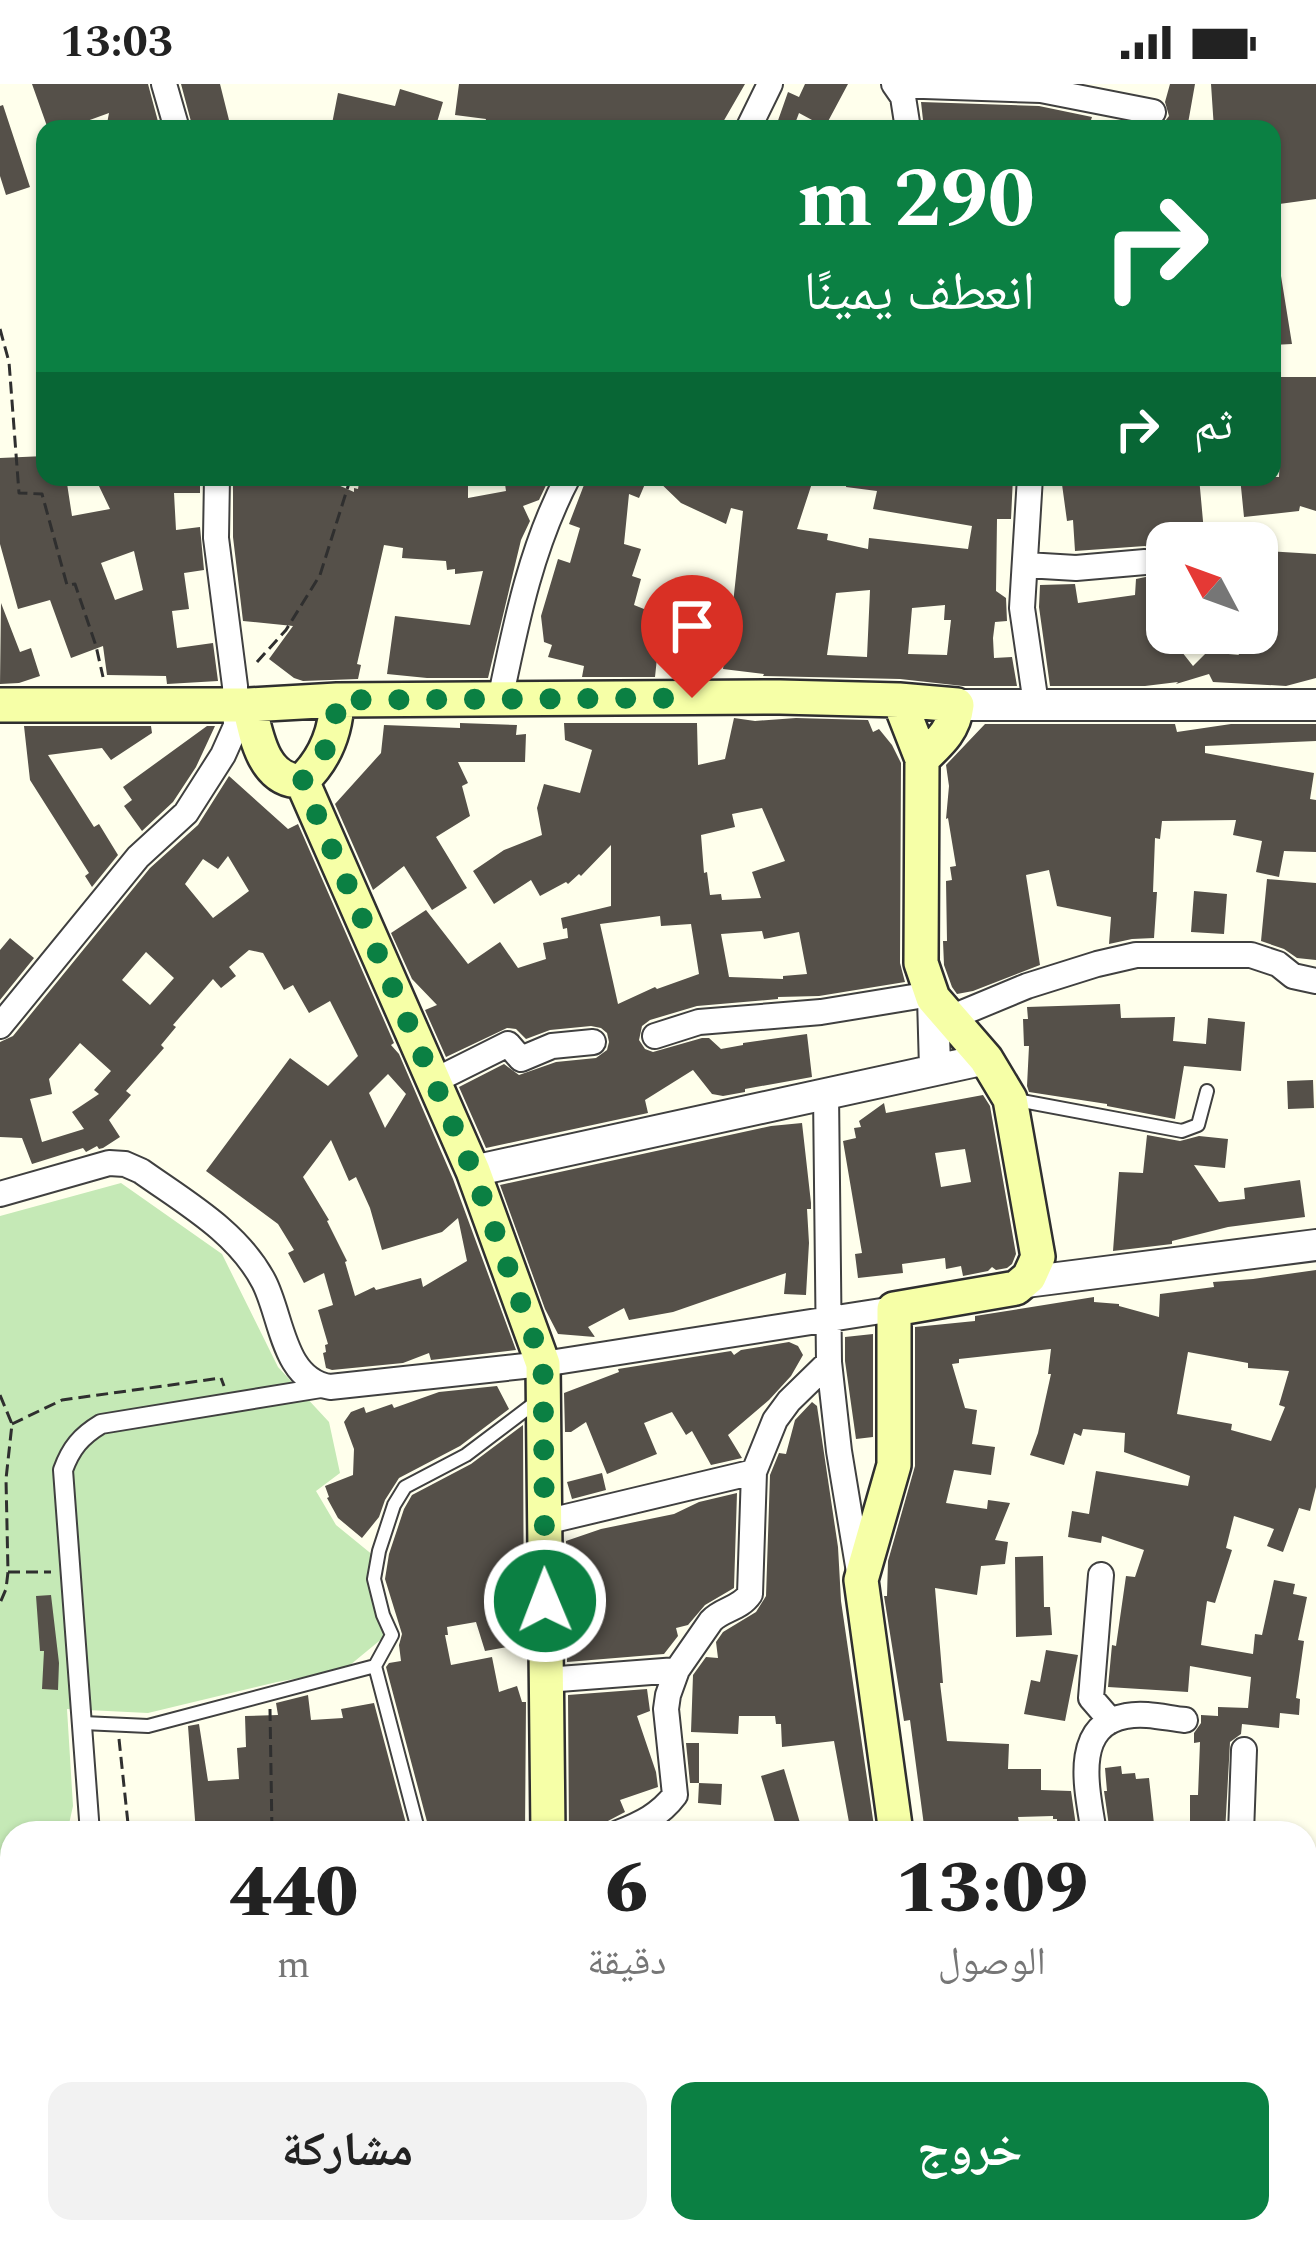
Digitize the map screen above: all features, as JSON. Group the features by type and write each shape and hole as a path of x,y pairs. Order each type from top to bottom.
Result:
{"main road":[{"path":"0,705 780,697 957,705 946,736 922,759"},
{"path":"240,699 258,746 275,772 284,779 302,781"},
{"path":"302,781 324,755 337,700"},
{"path":"894,1821 860,1580 894,1465 894,1309 1016,1288 1026,1282 1038,1257 1010,1099 986,1059 938,1003 921,963 922,759 899,700"},
{"path":"302,781 473,1171 543,1380 548,1821"}],"street":[{"path":"164,84 174,120"},
{"path":"752,120 770,84"},
{"path":"895,85 1041,90 1153,112"},
{"path":"895,85 903,97 907,120"},
{"path":"0,1026 138,857 186,814 232,737 240,699 216,538 217,486"},
{"path":"500,700 520,603 564,486"},
{"path":"1029,486 1022,608 1036,704"},
{"path":"1025,565 1076,568 1145,562"},
{"path":"957,705 1315,704"},
{"path":"655,1036 699,1022 938,1003 1027,986 1136,955 1251,956 1316,981"},
{"path":"935,1069 938,1003"},
{"path":"434,1081 508,1044 521,1059 552,1046 593,1042"},
{"path":"473,1171 986,1059"},
{"path":"826,1093 830,1362 860,1580"},
{"path":"0,1194 109,1163 141,1171 233,1238 268,1288 297,1365 308,1378 331,1387"},
{"path":"1026,1282 1316,1245"},
{"path":"89,1821 63,1470 83,1435 101,1424 331,1387 543,1380 828,1318 894,1309"},
{"path":"647,1821 675,1795 666,1709 671,1682 710,1621 750,1594 754,1472 775,1420 830,1362"},
{"path":"544,1522 754,1472"},
{"path":"1101,1575 1091,1698 1111,1721"},
{"path":"546,1680 677,1670"},
{"path":"1092,1821 1086,1773 1087,1753 1095,1735 1111,1721 1131,1714 1185,1720"},
{"path":"1241,1821 1244,1750"}],"lane":[{"path":"1010,1099 1182,1131 1198,1125 1207,1091"},
{"path":"416,1821 375,1666 392,1636 374,1579 379,1551 405,1486 466,1455 543,1380"},
{"path":"83,1723 148,1726 375,1666"}],"path":[{"path":"0,329 9,362 19,493 42,494 67,585 75,584 96,646 108,703"},
{"path":"240,699 320,574 347,486"},
{"path":"12,1424 62,1400 221,1378 233,1404"},
{"path":"0,1395 12,1424 6,1478 8,1573 0,1603"},
{"path":"8,1573 71,1569"},
{"path":"269,1694 272,1821"},
{"path":"118,1726 128,1821"}],"green space":[{"path":"121,1183 222,1254 278,1367 329,1422 340,1473 316,1491 336,1525 374,1556 368,1581 384,1637 344,1670 148,1713 67,1709 73,1806 70,1821 0,1821 0,1216"}],"building":[{"path":"32,84 148,84 158,120 108,120 109,113 90,120 45,120"},
{"path":"181,84 220,84 229,120 191,120"},
{"path":"459,84 745,84 724,120 486,120 455,115"},
{"path":"805,84 848,84 829,120 812,120 799,113 796,120 778,120 788,92 799,97"},
{"path":"1170,84 1195,84 1189,120 1166,120"},
{"path":"1211,84 1316,84 1316,199 1281,204 1281,120 1213,120"},
{"path":"400,89 443,102 438,120 333,120 338,93 395,106"},
{"path":"921,102 1039,106 1092,117 1091,120 923,120"},
{"path":"3,105 30,187 6,195 0,176"},
{"path":"1281,276 1292,344 1281,345"},
{"path":"1281,377 1316,377 1316,511 1300,506 1299,511 1244,517 1241,486 1281,486"},
{"path":"36,456 36,486 67,486 72,516 110,509 99,486 200,486 200,493 174,493 176,530 200,527 204,570 184,573 189,609 172,611 177,648 213,643 218,681 167,684 166,676 107,675 103,646 71,658 50,600 18,609 0,544 0,458","holes":["134,551 143,590 115,600 101,563"]},
{"path":"233,486 340,486 354,492 358,486 468,486 468,498 506,491 505,486 546,486 539,500 523,506 530,521 521,540 488,678 387,674 395,616 470,625 483,571 455,574 455,569 447,570 446,561 402,558 403,548 384,545 357,664 361,665 358,679 294,678 269,659 293,626 243,621 233,537"},
{"path":"584,486 644,486 639,498 629,494 624,544 641,549 632,576 641,579 634,605 664,617 668,603 700,612 686,647 659,639 655,677 582,677 584,666 548,657 552,645 544,642 541,616 558,559 570,563 580,528 569,524"},
{"path":"663,486 811,486 797,529 868,549 869,538 968,549 972,526 873,509 877,491 846,486 1013,486 1011,519 997,519 996,591 1006,598 1007,621 995,622 993,638 994,658 1012,657 1017,686 763,676 723,669 725,655 721,655 731,622 743,511 731,508 726,524 681,503","holes":["870,590 867,657 827,655 836,593","945,605 944,620 951,620 947,655 908,654 912,608"]},
{"path":"1062,486 1200,486 1203,522 1146,522 1146,546 1075,551 1073,520 1067,521"},
{"path":"1278,552 1316,554 1316,678 1286,686 1213,682 1209,674 1176,684 1050,686 1040,585 1075,584 1078,603 1135,595 1136,579 1146,577 1146,654 1184,654 1193,666 1205,654 1278,654"},
{"path":"1,603 20,652 31,648 40,676 0,684"},
{"path":"734,718 868,720 873,732 879,729 892,745 901,763 900,963 905,982 819,996 697,1006 650,1020 642,1026 639,1040 653,1052 702,1038 721,1049 807,1034 812,1077 723,1096 712,1094 693,1070 645,1100 648,1113 486,1148 459,1087 504,1064 519,1075 556,1062 596,1058 607,1050 607,1033 591,1026 550,1030 526,1039 516,1029 507,1028 446,1057 425,1010 437,1005 412,979 391,933 426,910 468,964 500,942 518,968 546,959 543,943 568,938 561,918 611,906 611,845 581,876 540,896 531,880 494,904 473,871 504,850 542,835 537,808 544,784 580,793 592,750 565,740 564,723 697,723 698,765 725,759","holes":["762,808 785,861 752,872 761,898 722,900 721,894 710,895 701,835 735,827 732,814","660,916 661,926 691,924 699,974 618,1004 600,924","762,931 764,939 799,932 807,974 783,979 729,977 721,934"]},
{"path":"460,723 517,725 516,735 526,734 525,762 458,762 468,783 462,786 470,816 436,837 467,888 432,910 404,866 373,890 335,804 381,753 384,725 460,728"},
{"path":"985,724 1175,724 1177,732 1231,724 1316,724 1316,741 1205,746 1205,753 1314,773 1310,799 1316,800 1316,852 1284,851 1279,877 1256,872 1262,841 1233,835 1236,820 1162,821 1160,839 1155,838 1154,938 1109,944 1111,917 1057,906 1049,870 1026,875 1040,965 957,994 944,965 946,881 952,880 950,867 956,866 946,819 946,765"},
{"path":"24,726 151,726 152,733 111,760 102,748 48,755 94,827 99,824 118,855 92,887 85,876 89,873 30,780"},
{"path":"207,726 215,726 196,767 173,802 142,831 124,806 132,800 123,787"},
{"path":"229,776 288,829 298,824 453,1179 516,1350 431,1360 429,1353 403,1363 326,1368 323,1353 328,1344 318,1310 333,1305 324,1273 304,1283 288,1253 294,1250 278,1224 206,1171 290,1058 328,1086 358,1056 330,1001 309,1013 293,985 284,990 263,953 249,950 229,967 236,976 221,988 213,979 173,1025 176,1027 161,1045 164,1048 126,1091 131,1095 109,1120 120,1137 103,1148 86,1152 83,1148 32,1164 22,1138 0,1137 0,1042 13,1036 150,868 198,825","holes":["228,856 249,891 213,918 185,884 203,859 218,869","146,952 174,978 150,1005 122,980","80,1043 111,1071 94,1090 99,1094 72,1112 84,1129 42,1142 30,1099 52,1094 49,1079","388,1074 406,1094 385,1128 369,1093","331,1140 349,1181 356,1177 382,1250 442,1232 458,1218 467,1261 423,1287 421,1278 374,1287 355,1296 347,1261 303,1177"]},
{"path":"1267,879 1316,883 1316,960 1297,958 1261,941"},
{"path":"1194,891 1227,894 1224,934 1191,932"},
{"path":"10,938 34,958 0,1000 0,950"},
{"path":"1120,1004 1121,1018 1175,1017 1173,1041 1206,1044 1208,1018 1245,1022 1241,1071 1184,1066 1175,1119 1029,1092 1029,1046 1024,1046 1023,1019 1028,1019 1027,1007"},
{"path":"1313,1080 1314,1108 1288,1109 1287,1081"},
{"path":"983,1095 990,1106 1016,1254 1012,1264 963,1276 961,1266 946,1269 945,1258 902,1264 903,1273 858,1278 855,1254 862,1253 843,1141 856,1138 854,1128 861,1127 859,1121 884,1103 886,1113","holes":["965,1149 971,1182 941,1187 935,1153"]},
{"path":"802,1123 811,1203 807,1209 806,1295 784,1294 786,1273 673,1312 629,1320 624,1308 588,1327 595,1337 558,1334 500,1185"},
{"path":"1147,1135 1180,1141 1199,1136 1228,1139 1225,1168 1194,1165 1219,1202 1245,1199 1244,1188 1300,1180 1305,1217 1113,1251 1119,1172 1143,1173"},
{"path":"1316,1270 1316,1487 1310,1511 1299,1508 1283,1552 1267,1546 1274,1529 1234,1516 1226,1548 1232,1550 1215,1603 1207,1601 1201,1645 1253,1654 1274,1580 1295,1584 1293,1594 1307,1597 1298,1640 1304,1641 1296,1698 1300,1699 1299,1715 1280,1713 1279,1728 1242,1724 1241,1734 1230,1742 1226,1821 1190,1821 1190,1795 1198,1795 1200,1742 1194,1743 1194,1733 1201,1715 1218,1716 1218,1707 1248,1708 1251,1677 1190,1666 1188,1692 1108,1687 1126,1576 1135,1577 1144,1550 1102,1536 1101,1543 1068,1537 1072,1511 1089,1514 1096,1471 1188,1486 1190,1476 1124,1452 1125,1433 1083,1429 1081,1436 1074,1433 1064,1465 1030,1455 1051,1374 1051,1349 959,1359 952,1364 965,1408 977,1410 972,1444 995,1447 991,1475 954,1470 946,1503 987,1509 988,1500 1010,1503 995,1540 1008,1542 1005,1564 981,1566 977,1595 935,1588 947,1741 1009,1744 1008,1769 1041,1769 1041,1790 1071,1791 1075,1821 1057,1821 1053,1816 1018,1817 1019,1821 923,1821 910,1720 904,1721 884,1596 888,1561 915,1466 915,1327 975,1321 975,1316 1094,1297 1094,1302 1119,1304 1159,1317 1160,1294 1214,1287 1213,1282","holes":["1188,1352 1248,1363 1248,1368 1289,1371 1279,1405 1285,1407 1271,1441 1231,1430 1232,1424 1177,1414"]},
{"path":"873,1334 873,1437 856,1439 845,1337"},
{"path":"789,1342 803,1355 791,1376 728,1435 742,1458 711,1465 692,1431 686,1435 672,1412 644,1423 657,1454 607,1474 586,1422 565,1432 564,1393 618,1369 731,1351 734,1355"},
{"path":"497,1386 509,1409 460,1446 399,1478 362,1538 338,1518 325,1486 353,1475 354,1449 344,1422 351,1412 364,1407 366,1413 392,1404 394,1408 439,1392"},
{"path":"812,1402 817,1406 873,1821 849,1821 834,1741 782,1747 781,1724 776,1724 775,1716 739,1716 738,1734 691,1732 693,1675 706,1657 718,1658 716,1642 723,1632 756,1612 766,1596 770,1475 779,1453 786,1454 795,1420"},
{"path":"523,1425 524,1644 485,1651 476,1622 447,1627 445,1635 451,1665 492,1657 499,1692 517,1686 526,1702 525,1821 427,1821 386,1667 401,1661 402,1634 385,1579 404,1509 412,1495 471,1464"},
{"path":"602,1473 606,1490 572,1499 567,1482"},
{"path":"737,1493 734,1588 705,1605 688,1625 676,1628 678,1636 664,1654 567,1662 566,1541"},
{"path":"1043,1556 1044,1607 1050,1607 1052,1635 1016,1637 1015,1557"},
{"path":"51,1595 58,1690 42,1689 44,1651 40,1651 36,1596"},
{"path":"1046,1650 1078,1655 1065,1721 1024,1714 1031,1680 1040,1682"},
{"path":"647,1689 650,1711 637,1716 658,1787 620,1800 625,1812 608,1821 569,1821 568,1695"},
{"path":"308,1695 311,1720 343,1718 341,1709 374,1703 405,1821 195,1821 188,1726 199,1724 208,1781 239,1779 237,1748 246,1747 245,1716 278,1715 276,1703"},
{"path":"686,1743 699,1743 699,1783 690,1783"},
{"path":"1121,1766 1122,1774 1149,1778 1154,1821 1108,1821 1105,1768"},
{"path":"784,1769 799,1821 774,1821 761,1776"},
{"path":"699,1783 722,1784 721,1805 698,1803"}],"route":[{"path":"545,1601 543,1364 473,1171 302,781 324,755 337,700 692,698"}]}
